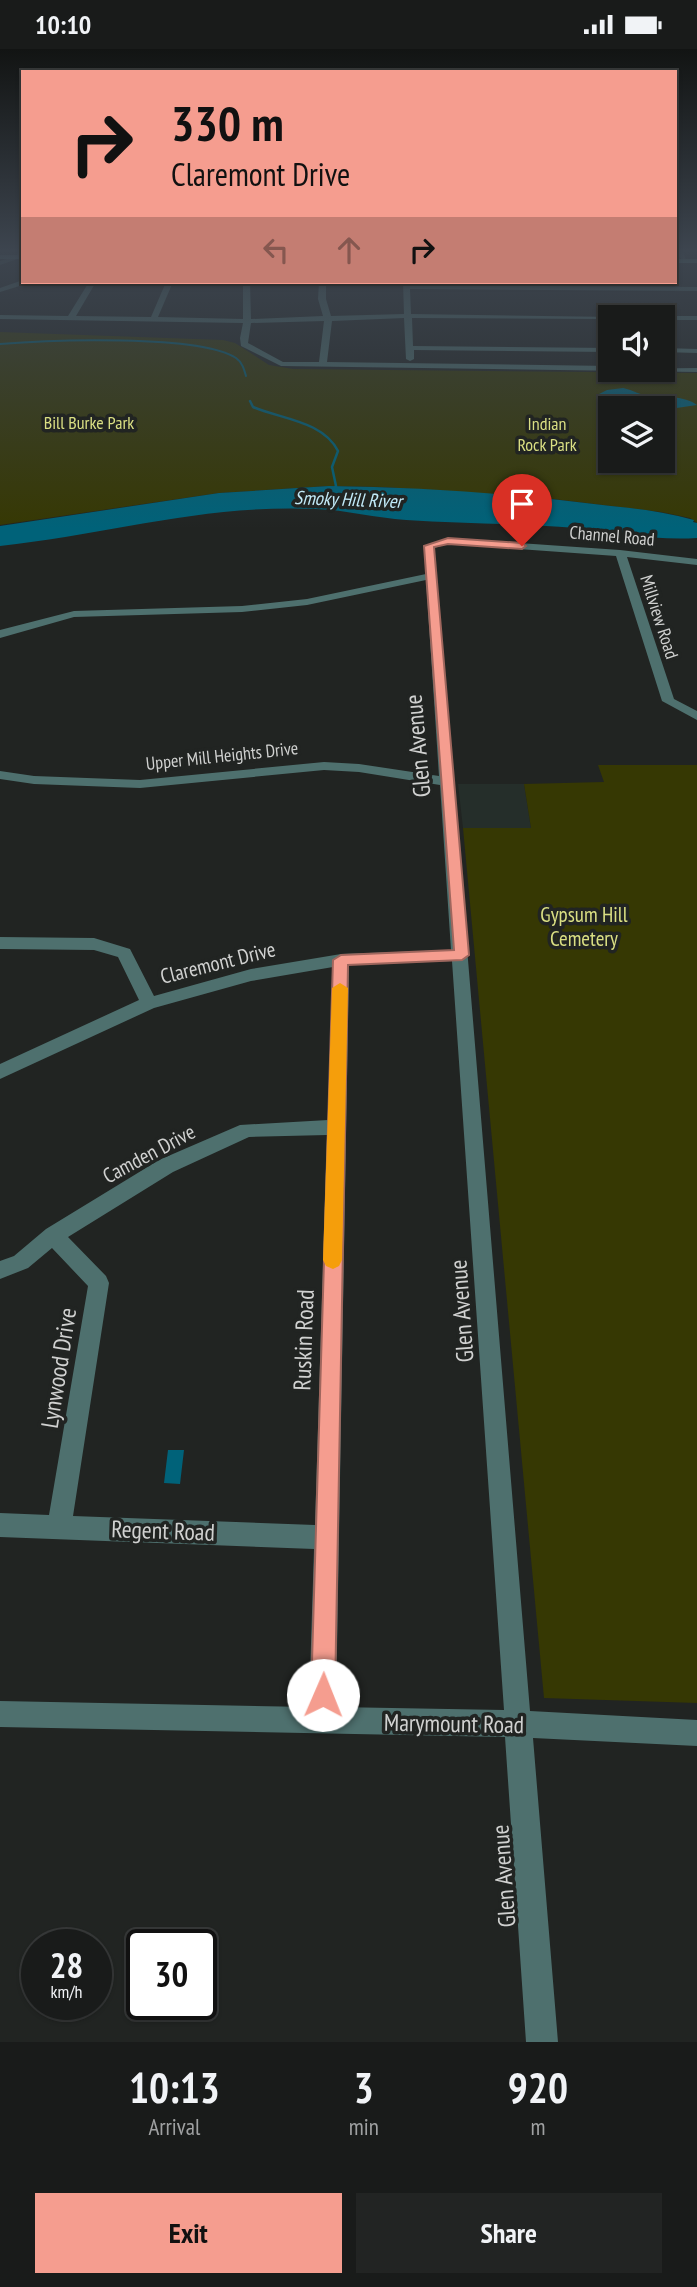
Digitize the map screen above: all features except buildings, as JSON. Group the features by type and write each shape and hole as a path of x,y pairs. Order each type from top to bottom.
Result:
{"street":[{"path":"244,343 281,364 598,369"},
{"path":"323,366 325,343"},
{"path":"410,343 411,368"},
{"path":"410,348 598,350"},
{"path":"675,350 697,351"},
{"path":"675,370 697,370"},
{"name":"Channel Road","path":"430,576 429,546 448,541 620,553 697,562"},
{"name":"Millview Road","path":"620,553 668,701 697,716"},
{"path":"0,633 74,614 242,609 307,602 430,576"},
{"name":"Glen Avenue","path":"430,576 462,955 542,2042"},
{"name":"Upper Mill Heights Drive","path":"0,775 34,780 140,784 324,766 359,768 448,782"},
{"path":"0,943 94,944 124,953 149,1003"},
{"name":"Claremont Drive","path":"0,1072 149,1003 251,975 341,960 462,955"},
{"name":"Ruskin Road","path":"322,1722 341,960"},
{"name":"Camden Drive","path":"0,1270 21,1262 53,1235 166,1166 247,1130 336,1127"},
{"name":"Lynwood Drive","path":"53,1235 100,1283 59,1527"},
{"name":"Regent Road","path":"0,1525 325,1537"},
{"name":"Marymount Road","path":"0,1714 520,1724 697,1733"}],"shaded area":[{"path":"458,784 524,784 531,828 463,828"}],"green space":[{"path":"0,343 235,343 269,365 293,369 598,372 598,382 675,382 675,373 697,373 697,523 690,518 661,512 545,498 329,486 219,493 0,525"},
{"name":"Gypsum Hill Cemetery","path":"598,765 697,765 697,1703 544,1698 463,828 531,828 524,784 604,782"}],"water":[{"path":"623,388 657,396 597,395 607,390"},
{"path":"675,398 692,402 697,405 675,408"},
{"name":"Smoky Hill River","path":"329,486 484,493 651,511 694,520 693,522 697,523 697,538 651,537 555,526 406,520 327,510 275,509 196,515 0,546 0,526 219,493"},
{"path":"168,1450 184,1450 180,1484 164,1483"}],"waterway":[{"path":"0,344 17,343"},
{"path":"169,343 217,350 236,358 246,376"},
{"name":"Smoky Hill River","path":"250,401 253,407 312,427 331,441 338,451 332,467 336,486 333,490"}],"slow traffic":[{"path":"333,1260 340,988"}],"route":[{"path":"323,1695 341,960 462,955 429,546 448,541 522,546"}],"park label":[{"name":"Bill Burke Park","path":"89,423"},
{"name":"Indian Rock Park","path":"547,434"}]}
